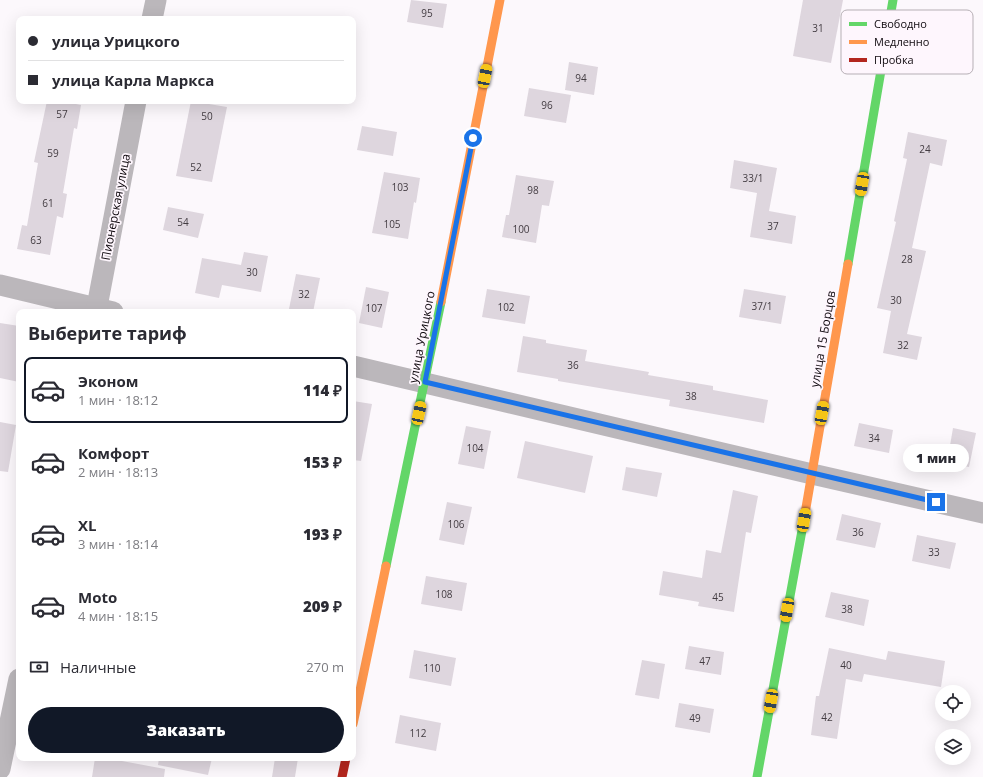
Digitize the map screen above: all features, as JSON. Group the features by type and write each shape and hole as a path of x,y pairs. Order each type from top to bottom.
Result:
{"street":[{"path":"153,16 156,0"},
{"name":"улица Урицкого","path":"356,710 425,382 500,0"},
{"name":"улица 15 Борцов","path":"891,10 893,0"},
{"name":"улица 15 Борцов","path":"757,777 812,474 880,74"},
{"name":"Пионерская улица","path":"102,309 136,104"},
{"path":"0,285 94,309"},
{"path":"356,367 812,474 983,512"},
{"path":"0,769 16,693"},
{"path":"342,777 345,761"}],"building":[{"path":"411,0 447,4 443,28 407,22"},
{"path":"803,0 843,0 831,63 793,56"},
{"path":"569,62 598,67 594,95 565,90"},
{"path":"529,88 571,95 566,123 524,116"},
{"path":"46,104 81,105 77,129 74,128 63,193 67,194 63,218 57,216 50,255 17,249 22,225 27,226 38,163 34,162"},
{"path":"190,104 209,104 227,107 212,182 176,176"},
{"path":"362,126 397,132 393,156 357,150"},
{"path":"908,132 947,140 942,166 930,163 912,248 926,251 907,334 922,337 917,360 883,353 891,311 877,308 896,222 894,221 907,159 903,158"},
{"path":"734,160 777,168 769,211 796,216 792,244 750,237 757,193 730,188"},
{"path":"384,172 420,178 416,203 414,202 408,239 372,233"},
{"path":"516,175 554,181 549,206 542,205 536,243 502,237 506,215 509,215"},
{"path":"168,207 204,214 198,238 163,230"},
{"path":"244,252 268,256 261,292 222,285 219,298 195,293 202,258 241,265"},
{"path":"296,274 320,278 314,309 289,309"},
{"path":"366,287 389,292 382,328 359,323"},
{"path":"487,289 530,296 525,324 482,317"},
{"path":"744,289 786,296 781,324 739,317"},
{"path":"0,323 16,326 16,381 0,378"},
{"path":"523,336 546,340 546,343 587,350 585,361 649,372 648,375 713,386 713,390 768,400 764,423 669,406 670,400 558,381 558,379 517,372"},
{"path":"356,401 372,404 361,461 356,460"},
{"path":"0,422 16,425 8,472 0,471"},
{"path":"859,423 893,430 889,453 854,446"},
{"path":"466,426 491,431 484,469 458,464"},
{"path":"953,428 976,433 969,467 947,463"},
{"path":"525,441 593,456 585,493 517,478"},
{"path":"626,467 662,473 657,497 622,490"},
{"path":"733,490 758,496 751,533 746,532 734,612 698,606 699,602 659,595 663,571 702,578 706,550 721,553"},
{"path":"447,502 472,507 464,545 439,540"},
{"path":"842,514 881,523 875,548 836,540"},
{"path":"917,535 956,543 950,569 912,561"},
{"path":"426,576 467,583 462,611 421,604"},
{"path":"831,592 869,600 864,626 825,617"},
{"path":"689,646 724,652 721,675 685,669"},
{"path":"829,648 886,660 888,651 945,661 941,685 935,686 864,674 862,682 846,679 837,739 811,735 816,696 819,696"},
{"path":"414,650 456,658 451,686 409,678"},
{"path":"642,660 665,664 659,699 635,695"},
{"path":"679,703 714,709 710,733 675,727"},
{"path":"400,715 441,723 436,751 395,743"},
{"path":"95,761 122,761 165,769 164,777 92,777"},
{"path":"159,761 211,761 208,775 158,765"},
{"path":"275,761 298,761 295,777 272,777"}],"traffic: fast":[{"path":"891,10 893,0"},
{"path":"848,264 880,74"},
{"path":"386,566 441,302"},
{"path":"757,777 803,525"}],"traffic: slow":[{"path":"441,302 500,0"},
{"path":"803,525 848,264"},
{"path":"356,710 386,566"}],"traffic: jam":[{"path":"342,777 345,761"}],"route":[{"path":"473,138 425,382 936,502"}]}
